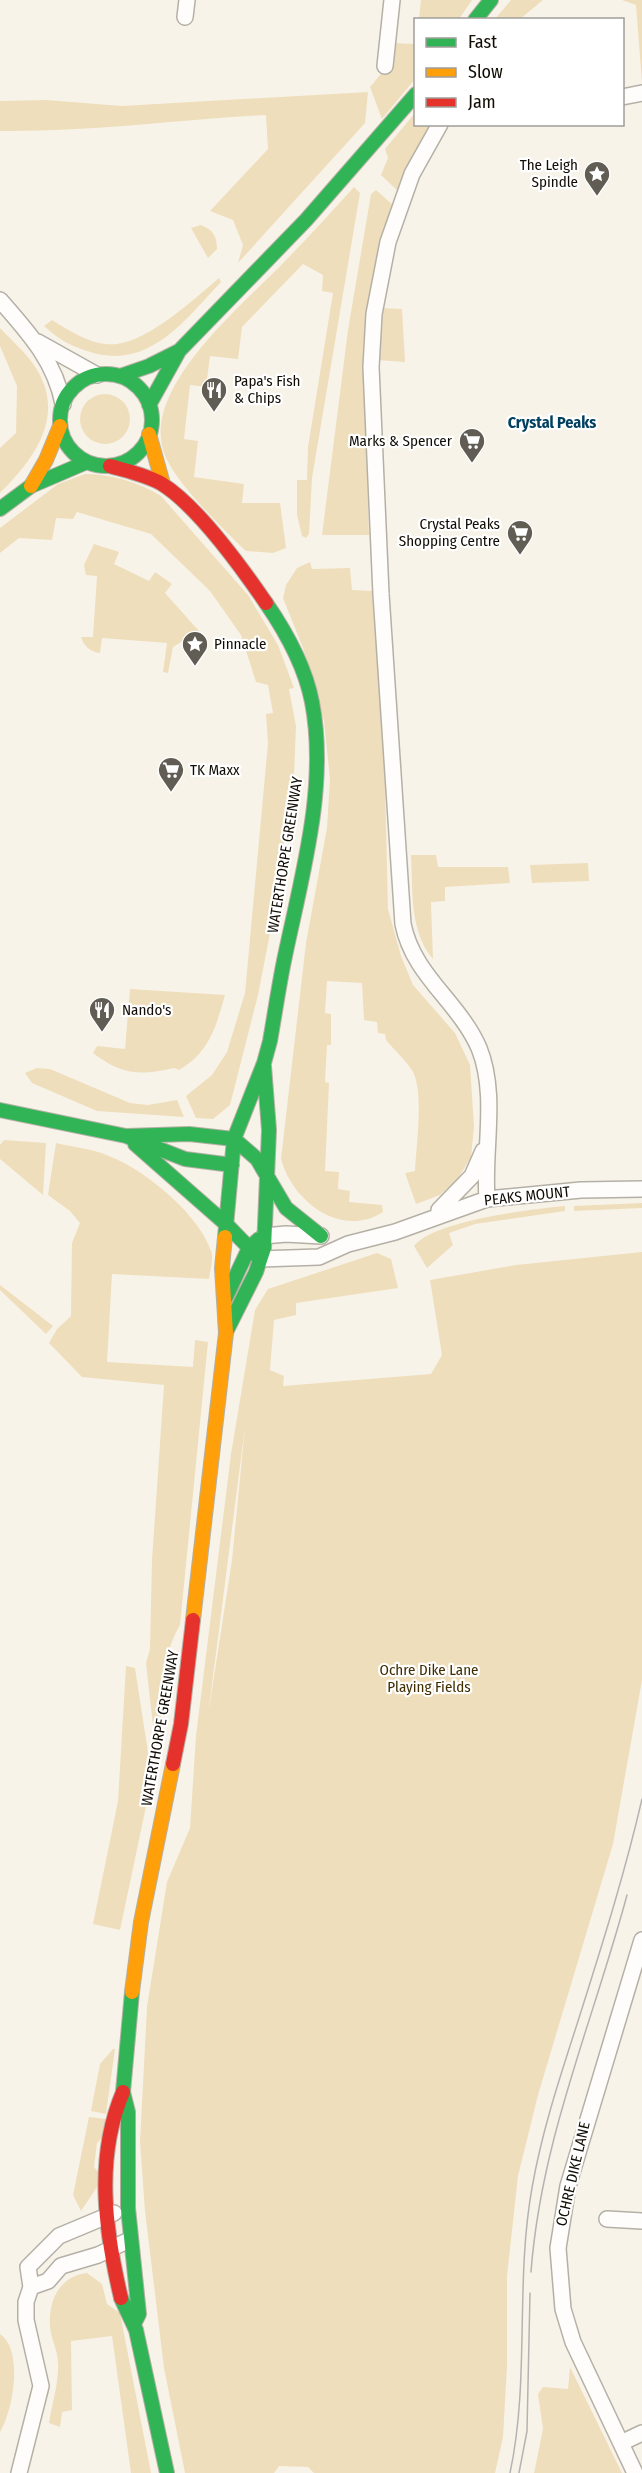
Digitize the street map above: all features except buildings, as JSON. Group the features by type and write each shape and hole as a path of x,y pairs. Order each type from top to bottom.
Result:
{"street":[{"path":"185,17 187,0"},
{"path":"385,66 392,0"},
{"path":"478,18 491,0"},
{"path":"624,97 642,93"},
{"path":"149,405 179,351 306,220 414,96"},
{"path":"439,126 412,174 387,242 374,314 371,378 381,594 403,924 413,957 462,1019 478,1046 488,1085 487,1199"},
{"path":"0,300 36,340 51,367 63,404 60,426 46,460 31,486"},
{"path":"36,340 97,375 120,376 149,366 179,351"},
{"path":"63,404 76,385 97,375"},
{"path":"60,426 66,443 75,454 87,462 110,466 134,456 149,434 149,405 143,393 120,376"},
{"name":"WATERTHORPE GREENWAY","path":"149,434 163,484"},
{"path":"0,509 31,486 87,462"},
{"name":"WATERTHORPE GREENWAY","path":"110,466 163,484 212,534 254,584 275,615 295,654 312,700 316,762 312,808 264,1063 239,1118 234,1139 222,1268 226,1333 181,1725 141,1922 123,2092 128,2112 129,2240 139,2314 134,2324"},
{"name":"WATERTHORPE GREENWAY","path":"226,1333 260,1259 264,1236 268,1176 264,1063"},
{"path":"0,1110 126,1136 185,1159 232,1165 250,1151 266,1092"},
{"path":"126,1136 189,1134 234,1139 250,1151 268,1176 286,1208 321,1236"},
{"path":"126,1136 226,1224 260,1259"},
{"path":"430,1218 453,1199 472,1176 487,1140"},
{"name":"PEAKS MOUNT","path":"260,1259 320,1257 348,1244 395,1232 487,1199 581,1190 642,1189"},
{"path":"224,1303 249,1248 264,1236 286,1234 321,1236 348,1244"},
{"name":"OCHRE DIKE LANE","path":"635,2473 573,2342 563,2309 558,2248 567,2186 642,1940"},
{"name":"WATERTHORPE GREENWAY","path":"123,2092 113,2110 106,2175 109,2250 127,2317 134,2324 167,2473"},
{"path":"19,2473 40,2386 26,2320 26,2302 31,2287 28,2267 59,2236 128,2208"},
{"path":"607,2219 642,2221"},
{"path":"31,2287 48,2281 61,2266 109,2250 129,2240"},
{"path":"621,2443 642,2433"}],"green space":[{"path":"421,0 472,0 460,18 419,18"},
{"path":"511,0 543,0 521,18 496,18"},
{"path":"622,0 642,0 642,83 636,5"},
{"path":"392,43 414,44 414,80 382,119 370,87 389,64"},
{"path":"368,92 365,123 238,263 243,245 233,220 210,211 268,149 266,115 100,128 0,131 0,101 46,100 122,106"},
{"path":"414,114 414,126 430,126 409,162 399,192 381,175 388,158 385,149"},
{"path":"354,187 360,193 312,478 309,534 306,538 302,536 297,515 297,480 307,480 308,447 333,293 322,291 323,275 303,264 242,327 238,359 210,356 206,387 190,385 184,439 198,441 194,477 244,484 242,503 280,503 286,548 273,553 246,551 199,503 168,462 163,450 161,425 168,399 182,373 222,323"},
{"path":"376,190 394,206 373,278 363,346 369,535 322,535 348,330 371,194"},
{"path":"201,225 214,234 216,240 217,249 208,258 191,228"},
{"path":"219,278 221,282 178,327 146,349 128,355 109,356 87,351 64,341 44,326 52,320 91,341 117,344 130,341 157,327"},
{"path":"380,308 402,309 405,362 377,360"},
{"path":"0,328 31,361 42,380 47,398 48,415 44,432 36,448 14,479 0,493 0,448 16,433 17,386 0,346"},
{"path":"105,394 123,401 130,419 123,437 105,444 87,437 80,419 87,401"},
{"path":"85,474 104,475 124,480 161,496 248,595 278,645 294,688 289,689 296,726 294,775 273,918 258,995 230,1105 213,1119 196,1118 186,1096 212,1075 227,1052 245,993 268,743 266,714 273,713 268,685 256,682 241,635 210,591 151,534 77,512 73,519 56,518 52,540 19,538 0,553 0,528 58,484"},
{"path":"94,544 119,552 114,564 149,581 155,572 172,584 165,593 199,631 173,647 168,673 163,672 167,643 102,638 100,653 90,650 84,643 81,637 93,637 97,576 86,575 84,565"},
{"path":"310,562 312,569 350,568 352,590 372,591 384,743 388,909 401,956 413,985 455,1033 470,1065 474,1126 471,1157 457,1180 440,1195 416,1204 405,1173 415,1171 418,1134 418,1093 413,1072 386,1040 385,1034 378,1033 377,1022 364,1020 362,983 327,981 325,1013 331,1014 331,1045 327,1045 325,1082 329,1083 325,1171 339,1172 338,1189 350,1191 349,1202 382,1205 383,1212 367,1219 351,1221 335,1218 320,1211 307,1201 296,1189 281,1159 306,943 327,828 330,779 324,721 303,648 283,598 286,585 297,568"},
{"path":"411,855 436,855 438,867 508,867 510,883 445,887 445,901 431,902 433,959 425,948 416,923"},
{"path":"588,863 589,881 532,883 530,865"},
{"path":"130,989 225,995 210,1038 198,1056 179,1070 174,1068 141,1073 122,1070 93,1053 97,1046 125,1049"},
{"path":"37,1068 50,1069 130,1103 148,1105 177,1100 184,1117 97,1111 32,1083 25,1073"},
{"path":"4,1140 46,1143 43,1195 0,1159 0,1145"},
{"path":"56,1143 109,1156 154,1182 183,1208 205,1237 212,1254 209,1279 112,1274 107,1362 193,1367 195,1340 208,1342 180,1625 172,1641 164,1673 156,1753 146,1663 150,1649 152,1560 164,1385 82,1377 49,1343 57,1329 71,1316 72,1243 80,1223 70,1211 48,1195"},
{"path":"642,1203 642,1208 574,1211 574,1206"},
{"path":"565,1206 565,1211 475,1224 449,1233 453,1245 427,1268 414,1246 425,1237 461,1223 508,1213"},
{"name":"Ochre Dike Lane Playing Fields","path":"642,1252 642,1680 613,1844 538,2095 518,2176 507,2276 507,2366 503,2437 495,2473 314,2473 308,2467 279,2466 274,2473 185,2473 164,2368 145,2211 140,2142 147,2007 167,1882 190,1828 196,1736 231,1454 255,1310 268,1289 377,1253 391,1259 398,1288 296,1303 296,1315 274,1320 270,1370 284,1376 283,1386 431,1374 442,1355 430,1280 516,1265","holes":["245,1427 232,1560 209,1709"]},
{"path":"0,1285 53,1326 46,1334 0,1290"},
{"path":"126,1666 135,1668 152,1778 120,1930 93,1924 118,1801"},
{"path":"115,2049 106,2114 91,2111 100,2064"},
{"path":"89,2117 106,2119 104,2136 97,2143 94,2167 99,2173 97,2187 81,2211 73,2195"},
{"path":"87,2273 102,2284 107,2304 120,2313 151,2473 131,2473 112,2336 71,2341 72,2410 62,2412 60,2427 49,2423 58,2370 58,2358 50,2327 51,2308 63,2284 78,2275"},
{"path":"0,2334 12,2353 14,2381 9,2410 0,2432"},
{"path":"570,2367 622,2473 534,2473 543,2429 538,2394 543,2387 568,2389"}],"tram line":[{"path":"510,2473 519,2402 527,2223 536,2166 552,2102 621,1882 642,1799"},
{"path":"531,2272 545,2175 570,2081 627,1895"},
{"path":"519,2473 527,2431 530,2293"}],"traffic: fast":[{"path":"477,18 491,0"},
{"path":"149,405 179,351 306,220 414,96"},
{"path":"120,376 149,366 179,351"},
{"path":"106,374 123,378 138,388 148,403 152,420 148,437 138,452 123,462 106,466 89,462 74,452 64,437 60,420 64,403 74,388 89,378 106,374"},
{"path":"0,509 31,486 87,462"},
{"path":"225,1237 234,1139 264,1063 270,1041 311,830 315,797 316,733 309,689 294,650 266,603"},
{"path":"226,1332 256,1272 264,1248 269,1130 264,1066"},
{"path":"0,1110 126,1136 185,1159 232,1165"},
{"path":"126,1136 189,1134 234,1139 257,1159 286,1208 321,1236"},
{"path":"135,1144 226,1224 260,1259"},
{"path":"226,1297 249,1248 259,1239"},
{"path":"132,1992 123,2092 128,2112 128,2208 139,2314 134,2324"},
{"path":"121,2298 136,2330 167,2473"}],"traffic: slow":[{"path":"31,486 46,460 60,426"},
{"path":"149,434 163,484"},
{"path":"193,1620 226,1333 222,1268 225,1237"},
{"path":"132,1992 141,1922 173,1764"}],"traffic: jam":[{"path":"110,466 150,478 176,494 204,522 266,603"},
{"path":"173,1764 181,1724 193,1620"},
{"path":"121,2298 107,2220 106,2168 114,2117 123,2092"}],"place":[{"name":"The Leigh Spindle","path":"597,197"},
{"name":"Papa's Fish & Chips","path":"214,413"},
{"name":"Marks & Spencer","path":"472,464"},
{"name":"Crystal Peaks Shopping Centre","path":"520,556"},
{"name":"Pinnacle","path":"195,667"},
{"name":"TK Maxx","path":"171,793"},
{"name":"Nando's","path":"102,1033"}],"district":[{"name":"Crystal Peaks","path":"552,422"}]}
